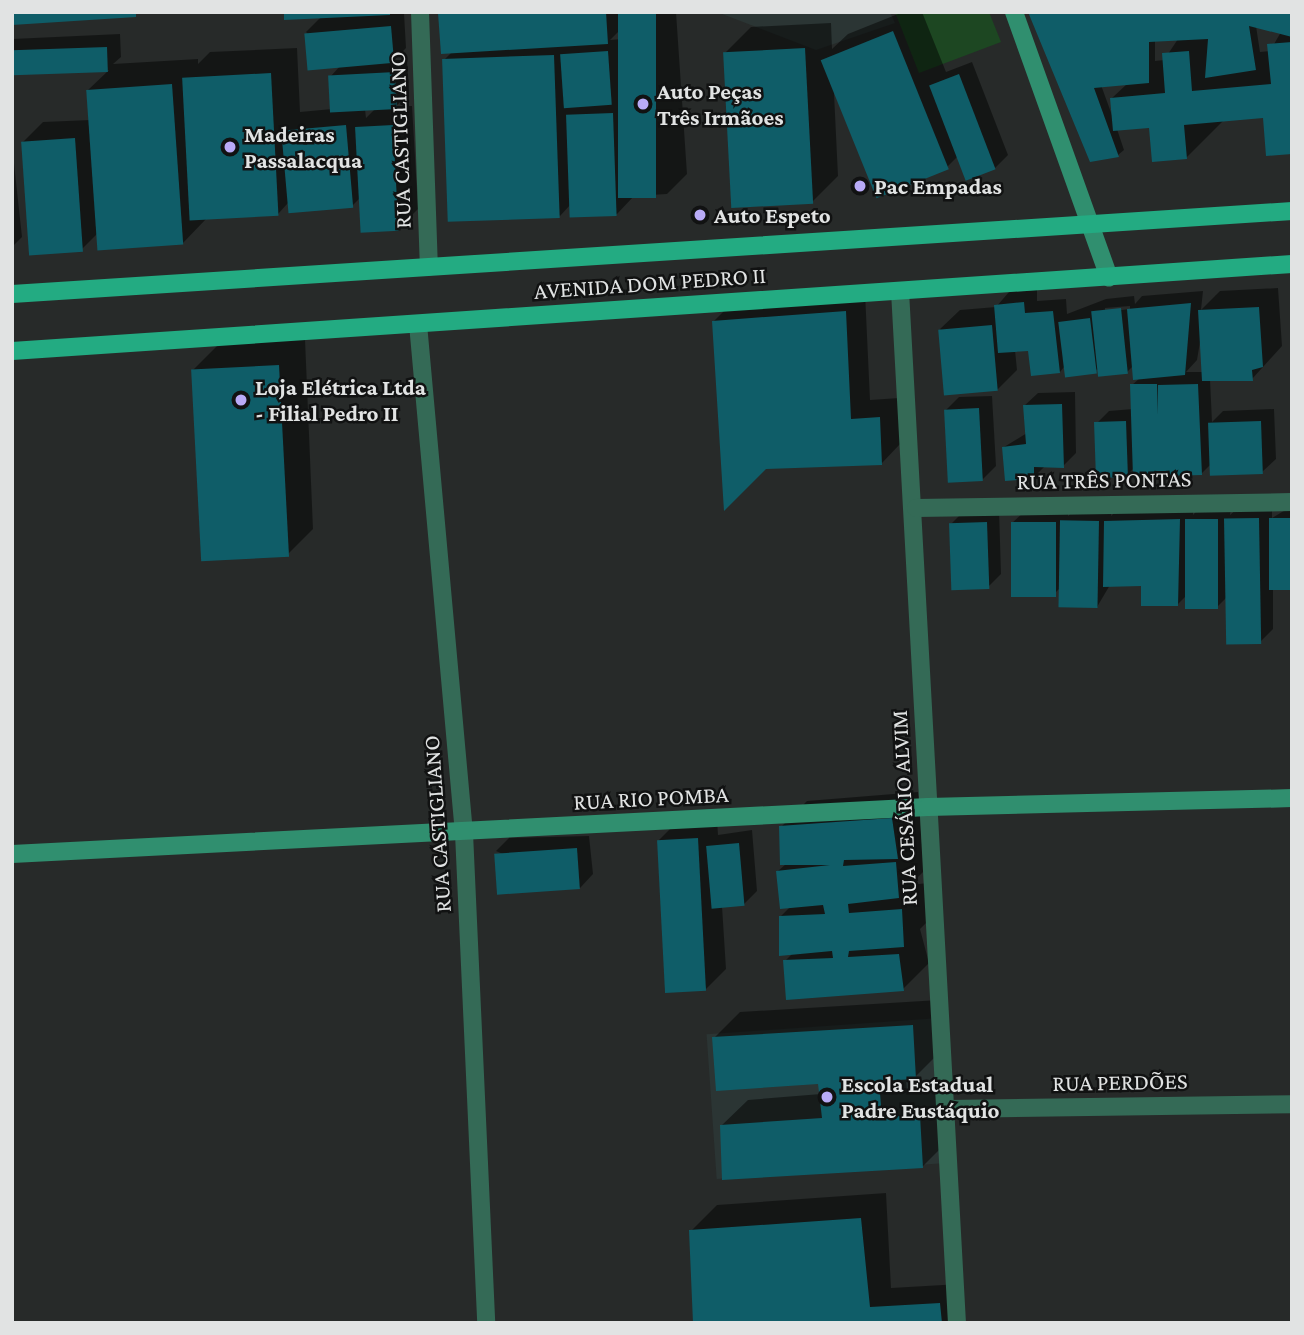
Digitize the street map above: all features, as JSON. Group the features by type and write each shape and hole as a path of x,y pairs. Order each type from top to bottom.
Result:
{"main road":[{"path":"1014,12 1093,223 1109,277"},
{"name":"AVENIDA DOM PEDRO II","path":"12,294 1292,211"},
{"name":"AVENIDA DOM PEDRO II","path":"12,351 1292,264"},
{"name":"RUA RIO POMBA","path":"12,854 464,833 928,807 1292,798"}],"street":[{"name":"RUA CASTIGLIANO","path":"420,12 429,267"},
{"name":"RUA CESÁRIO ALVIM","path":"900,291 916,508 928,807 948,1109 957,1323"},
{"name":"RUA CASTIGLIANO","path":"418,324 464,833 486,1323"},
{"name":"RUA TRÊS PONTAS","path":"916,508 1292,502"},
{"name":"RUA PERDÕES","path":"948,1109 1292,1104"}],"shaded area":[{"path":"717,12 890,12 895,23 816,50"},
{"name":"Escola Estadual Padre Eustáquio","path":"940,1018 950,1163 717,1179 707,1034"}],"green space":[{"path":"895,12 989,12 1001,42 919,73"}],"building":[{"path":"12,12 136,12 136,17 12,25"},
{"path":"284,12 390,12 390,15 284,20"},
{"path":"606,12 608,44 441,54 438,13"},
{"name":"Auto Peças Três Irmãoes","path":"618,12 656,12 656,198 618,198"},
{"path":"1028,12 1292,12 1292,37 1249,26 1256,70 1205,78 1208,39 1149,42 1149,83 1094,88 1119,157 1090,162"},
{"path":"391,26 394,63 308,70 304,34"},
{"path":"893,31 949,169 876,198 821,60"},
{"path":"1292,42 1292,154 1266,156 1263,118 1184,125 1187,159 1152,162 1149,128 1113,131 1110,98 1165,93 1162,53 1189,51 1192,91 1271,84 1267,44"},
{"path":"107,47 108,72 13,75 12,50"},
{"path":"805,48 813,204 731,208 723,52"},
{"path":"608,51 612,105 564,108 560,54"},
{"path":"554,55 560,218 448,222 442,59"},
{"path":"395,72 397,109 330,112 328,76"},
{"name":"Madeiras Passalacqua","path":"271,73 278,216 190,220 182,78"},
{"path":"959,74 996,169 966,181 929,85"},
{"path":"172,84 183,245 97,251 86,90"},
{"path":"613,113 617,216 570,218 566,115"},
{"path":"346,125 353,208 288,213 281,131"},
{"path":"393,125 399,231 361,233 355,127"},
{"path":"75,138 83,252 29,255 21,142"},
{"path":"1024,302 1025,313 1053,311 1060,373 1031,376 1028,351 998,353 994,305"},
{"path":"1191,303 1185,375 1133,380 1127,309"},
{"path":"1259,307 1263,367 1252,370 1253,381 1202,381 1198,310"},
{"path":"1121,308 1128,374 1098,377 1091,311"},
{"path":"846,311 851,419 880,417 882,465 766,469 724,511 712,321"},
{"path":"1090,318 1097,374 1065,377 1058,322"},
{"path":"992,325 998,391 944,395 938,330"},
{"path":"279,365 289,557 201,561 191,370"},
{"path":"1130,384 1157,384 1158,415 1158,385 1198,384 1202,475 1133,477"},
{"path":"1062,404 1064,468 1034,467 1034,479 1005,481 1002,447 1026,444 1023,405"},
{"path":"979,408 983,481 948,483 944,410"},
{"path":"1126,421 1128,477 1096,478 1094,422"},
{"path":"1261,421 1263,474 1210,476 1208,423"},
{"path":"1259,518 1261,644 1226,645 1224,519"},
{"path":"1269,518 1292,518 1292,590 1269,590"},
{"path":"1180,519 1178,606 1141,606 1141,586 1103,587 1104,521"},
{"path":"1185,519 1218,519 1218,609 1185,609"},
{"path":"1060,520 1099,521 1097,608 1058,607"},
{"path":"987,522 989,589 951,590 949,523"},
{"path":"1011,522 1056,522 1056,597 1011,597"},
{"path":"892,818 898,859 844,860 843,866 896,862 899,898 848,904 849,913 902,909 904,947 849,951 848,957 899,954 904,991 786,1000 783,960 833,958 832,951 779,956 779,916 825,914 823,905 780,909 776,871 830,865 780,865 779,826"},
{"path":"698,838 706,991 665,993 657,840"},
{"path":"739,843 744,906 712,909 706,846"},
{"path":"577,848 580,889 497,895 494,854"},
{"name":"Escola Estadual Padre Eustáquio","path":"913,1025 916,1079 879,1081 882,1117 920,1115 923,1168 722,1180 720,1125 822,1118 818,1084 716,1091 712,1037"},
{"path":"861,1218 870,1307 940,1303 942,1323 693,1323 689,1230"}],"place":[{"name":"Auto Peças Três Irmãoes","path":"643,104"},
{"name":"Madeiras Passalacqua","path":"230,147"},
{"name":"Pac Empadas","path":"860,186"},
{"name":"Auto Espeto","path":"700,215"},
{"name":"Loja Elétrica Ltda - Filial Pedro II","path":"241,400"},
{"name":"Escola Estadual Padre Eustáquio","path":"827,1097"}]}
